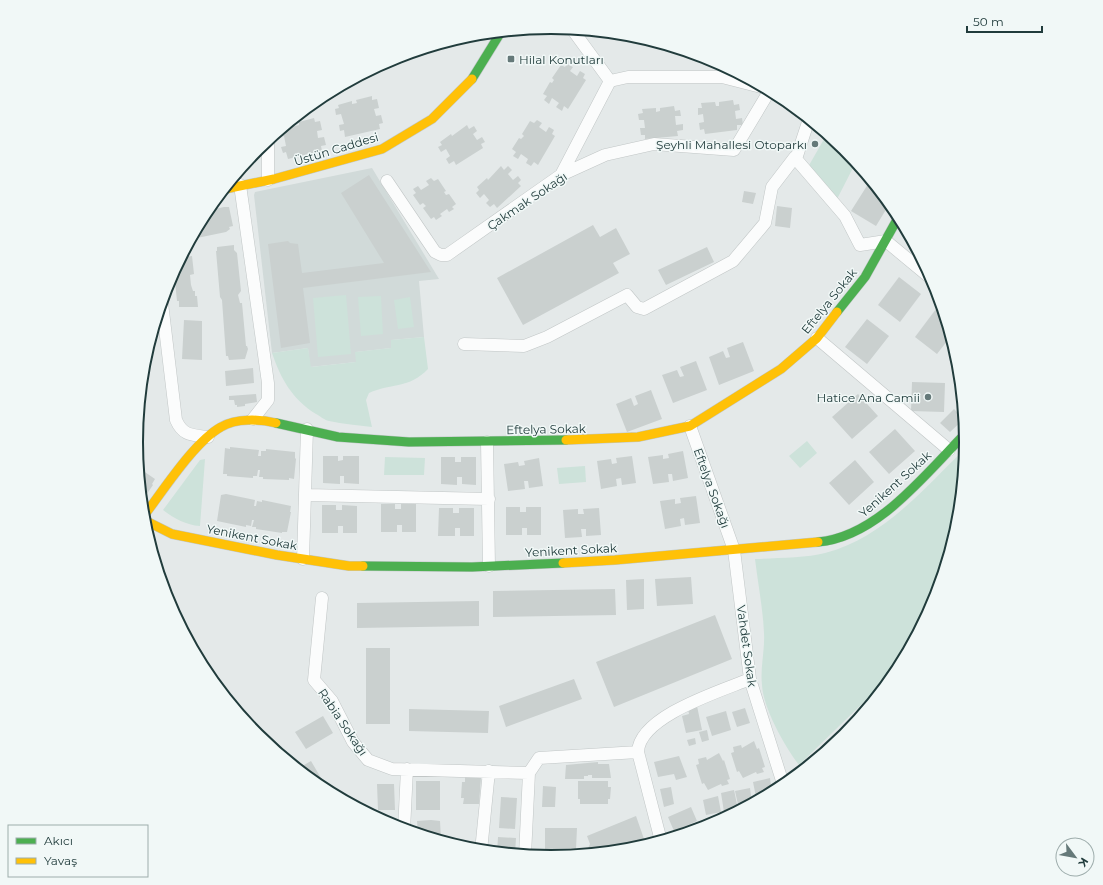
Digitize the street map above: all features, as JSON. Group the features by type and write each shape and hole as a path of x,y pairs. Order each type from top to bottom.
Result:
{"street":[{"path":"576,35 610,81"},
{"name":"Üstün Caddesi","path":"233,187 268,180 382,149 432,119 476,75 498,37"},
{"path":"561,175 610,81 628,77 722,77 744,83"},
{"name":"Çakmak Sokağı","path":"387,181 435,252 441,255 447,255 561,175 605,155 654,144 734,150 767,96"},
{"path":"464,344 524,346 547,337 627,295 637,307 644,308 733,261 764,223 772,187 795,157 807,124"},
{"path":"268,149 268,180"},
{"path":"795,157 845,216 860,244 886,241 922,270"},
{"path":"240,185 268,384 268,400 253,419"},
{"name":"Eftelya Sokak","path":"148,509 201,442 222,426 253,419 307,428 338,437 401,441 487,442 585,440 638,437 690,426 782,369 817,338 865,276 896,224"},
{"path":"164,316 176,420 180,428 186,434 208,437"},
{"path":"817,338 949,450"},
{"name":"Eftelya Sokağı","path":"690,426 734,550"},
{"path":"303,559 307,428"},
{"name":"Yenikent Sokak","path":"151,524 172,534 303,559 349,566 433,568 615,560 829,541 848,536 866,526 909,490 960,439"},
{"path":"487,442 489,566"},
{"path":"306,495 488,498"},
{"name":"Vahdet Sokak","path":"734,550 750,679 782,780"},
{"name":"Rabia Sokağı","path":"322,598 314,680 332,701 353,742 368,760 392,769 529,773"},
{"path":"660,836 638,752 639,742 646,733 674,711 750,679"},
{"path":"525,850 529,773 539,758 638,752"},
{"path":"404,823 407,769"},
{"path":"482,845 489,772"}],"shaded area":[{"path":"372,168 439,279 419,281 424,337 391,340 391,348 356,352 356,362 310,367 308,348 272,353 254,195 255,192"}],"green space":[{"path":"824,138 853,167 836,201 808,167"},
{"path":"346,295 351,354 318,357 313,298"},
{"path":"381,296 383,334 361,336 358,297"},
{"path":"410,297 414,327 398,329 394,300"},
{"path":"424,337 428,369 414,380 407,383 369,393 366,400 372,427 327,420 308,408 300,402 288,388 272,353 308,348 311,367 356,362 355,352 391,348 391,340"},
{"path":"807,441 817,453 800,468 789,456"},
{"path":"960,454 957,496 946,548 929,599 918,623 905,647 877,689 799,765 787,748 770,716 763,694 762,666 764,639 762,606 755,559 791,558 817,555 846,546 866,536 885,523 919,494"},
{"path":"385,457 425,458 424,475 384,475"},
{"path":"205,459 200,526 181,521 163,510 200,460"},
{"path":"585,466 586,482 559,484 557,468"}],"building":[{"path":"567,64 573,67 570,71 577,76 580,71 585,74 583,78 586,80 568,109 564,106 562,111 556,107 559,103 552,98 549,104 544,100 547,96 543,94 550,82 552,83 554,80 552,78 561,65 565,67"},
{"path":"372,96 372,100 377,99 379,108 374,109 376,116 381,115 383,123 379,124 380,129 345,137 344,130 340,131 339,125 344,124 341,114 336,115 335,109 339,108 338,105 352,101 352,104 357,103 356,100"},
{"path":"733,100 734,105 739,104 740,110 735,111 736,119 742,118 743,125 737,125 737,130 705,134 704,129 700,130 699,123 704,122 703,114 698,115 698,108 702,108 701,103 715,102 716,106 719,106 719,102"},
{"path":"674,106 675,111 680,110 681,116 675,116 676,125 683,124 683,130 677,131 678,136 645,139 645,135 641,135 640,128 645,128 644,120 639,120 638,114 643,113 642,109 656,108 656,112 660,111 660,108"},
{"path":"314,118 315,122 320,121 322,130 317,131 318,138 324,137 326,145 321,146 322,151 288,159 286,152 283,153 281,147 286,146 284,136 280,137 295,125 299,125 299,122"},
{"path":"537,120 542,123 539,127 546,132 549,127 554,130 552,134 555,136 538,165 534,162 531,166 526,163 528,159 521,154 518,159 513,156 516,152 512,149 519,138 521,139 524,136 522,134 530,121 534,123"},
{"path":"467,125 469,129 474,126 477,131 473,134 477,140 482,137 485,142 481,144 483,148 456,165 454,161 449,164 446,159 450,156 446,149 441,152 438,147 442,145 440,142 451,134 452,136"},
{"path":"501,166 504,170 508,166 512,170 508,174 513,180 518,176 521,180 518,183 521,186 497,208 494,204 490,207 486,203 489,200 484,194 480,198 476,193 479,190 477,187 487,178 488,180"},
{"path":"369,175 431,272 303,288 310,343 281,348 268,244 288,241 290,243 298,244 302,273 384,263 341,193"},
{"path":"431,178 434,181 438,179 446,191 444,192 446,195 449,194 456,204 452,207 454,209 449,212 447,209 440,214 442,216 436,220 434,217 431,219 423,208 426,206 423,203 420,205 413,195 416,193 413,189 418,186 421,190 429,185 426,181"},
{"path":"868,184 886,209 876,226 851,211"},
{"path":"744,191 756,193 753,204 742,202"},
{"path":"777,206 792,208 790,228 775,226"},
{"path":"229,207 233,226 229,227 230,229 226,232 198,238 212,216 217,209"},
{"path":"593,225 600,237 616,228 630,254 613,263 619,273 523,325 497,278"},
{"path":"234,245 234,250 237,253 241,291 238,295 240,303 242,303 246,346 248,349 245,359 229,360 228,356 226,356 222,300 220,297 216,251 217,247"},
{"path":"707,247 714,262 666,285 658,270"},
{"path":"192,256 194,274 190,275 191,285 193,291 195,291 195,296 197,296 198,307 179,307 179,301 177,301 175,283 188,257"},
{"path":"899,277 921,294 900,322 878,305"},
{"path":"936,309 938,310 947,341 937,354 915,337"},
{"path":"867,319 889,336 867,364 845,347"},
{"path":"184,320 202,321 202,360 182,359"},
{"path":"743,342 754,371 719,385 709,357 723,351 726,358 730,357 727,348"},
{"path":"696,361 707,390 673,403 662,375 677,370 680,377 684,376 680,367"},
{"path":"253,368 254,383 226,386 225,371"},
{"name":"Hatice Ana Camii","path":"912,382 945,383 944,412 911,411"},
{"path":"651,390 662,419 627,432 616,404 631,398 634,406 638,404 635,396"},
{"path":"256,394 257,402 245,404 245,406 237,407 234,400 229,400 229,396"},
{"path":"858,394 878,416 852,439 832,417"},
{"path":"954,409 959,414 959,423 950,432 940,423"},
{"path":"895,429 915,451 889,474 869,452"},
{"path":"230,447 259,450 258,456 261,456 261,451 266,451 266,449 295,452 296,459 294,479 263,479 263,477 259,477 260,470 258,470 257,476 253,476 253,478 227,476 227,474 223,474 225,448 230,449"},
{"path":"683,451 688,478 673,481 672,474 668,474 669,482 653,484 648,457 663,455 663,459 669,458 668,454"},
{"path":"323,456 338,456 338,461 343,460 343,456 359,456 359,484 344,483 344,476 340,476 340,484 323,483"},
{"path":"632,456 636,483 622,485 621,478 616,479 617,486 601,489 597,461 611,459 612,464 617,463 616,458"},
{"path":"441,457 455,457 455,462 461,462 461,457 476,457 476,485 462,484 462,477 457,477 457,485 441,484"},
{"path":"539,458 543,486 529,488 528,481 524,481 525,489 508,491 504,464 518,462 519,466 525,465 524,461"},
{"path":"855,460 874,482 849,505 829,483"},
{"path":"144,472 155,479 152,484 153,485 146,495"},
{"path":"226,494 255,500 254,506 256,506 257,501 262,502 262,500 291,506 287,532 282,533 256,529 256,527 252,527 254,520 252,520 251,526 246,525 246,527 217,521 221,495"},
{"path":"696,496 700,523 685,525 684,518 680,519 681,526 665,529 660,501 675,499 675,504 681,503 680,498"},
{"path":"381,504 395,504 395,509 401,509 401,504 416,504 416,532 402,532 402,525 397,525 397,532 381,532"},
{"path":"322,505 336,505 336,510 342,510 342,505 357,506 357,533 343,533 343,526 338,526 338,533 322,533"},
{"path":"506,507 520,507 520,512 526,512 526,507 541,507 541,535 527,535 527,528 522,528 522,535 506,535"},
{"path":"439,508 453,508 453,513 459,513 459,508 474,508 474,536 460,536 460,528 455,528 455,536 438,536"},
{"path":"599,508 601,535 586,536 586,529 581,529 582,537 565,538 563,510 578,509 578,514 584,514 583,509"},
{"path":"691,577 693,604 657,606 655,579"},
{"path":"644,579 644,609 627,610 626,580"},
{"path":"615,589 616,615 493,617 493,591"},
{"path":"479,601 479,626 357,628 357,603"},
{"path":"715,615 732,659 614,707 596,662"},
{"path":"366,648 390,648 390,724 366,724"},
{"path":"574,679 582,699 506,727 499,706"},
{"path":"697,706 702,730 686,733 682,716 689,714 688,708"},
{"path":"745,708 750,723 737,727 732,712"},
{"path":"409,709 489,711 488,733 409,731"},
{"path":"726,711 731,730 712,736 706,717"},
{"path":"323,716 333,733 306,749 295,732"},
{"path":"707,730 709,740 702,742 699,732"},
{"path":"695,738 696,744 689,746 687,740"},
{"path":"754,741 757,749 759,748 765,767 762,768 764,772 757,774 756,772 743,778 739,771 737,772 731,753 734,752 733,747 741,745 742,748"},
{"path":"719,753 723,761 724,760 730,779 727,780 729,784 722,786 721,784 708,790 704,783 702,784 696,765 699,764 698,759 706,757 707,760"},
{"path":"679,756 687,777 676,780 674,774 658,777 654,762"},
{"path":"311,761 321,778 320,779 302,766"},
{"path":"598,762 598,764 609,764 611,778 592,778 592,775 588,775 584,776 584,779 565,779 566,765"},
{"path":"465,777 481,778 479,804 463,804 464,798 461,798 462,782 465,782"},
{"path":"770,778 771,786 756,796 753,782"},
{"path":"416,781 440,781 440,810 416,810"},
{"path":"578,781 608,781 608,787 611,787 608,804 580,804 580,799 578,799"},
{"path":"377,784 394,784 395,810 378,810"},
{"path":"543,786 556,787 555,807 542,807"},
{"path":"671,787 674,804 664,807 660,789"},
{"path":"750,788 751,799 738,806 735,791"},
{"path":"734,790 737,806 724,812 721,793"},
{"path":"718,796 721,812 706,815 703,800"},
{"path":"501,797 517,798 515,829 499,828"},
{"path":"691,807 697,821 674,831 668,817"},
{"path":"636,816 644,839 605,848 588,849 590,844 587,836"},
{"path":"417,821 440,821 441,835 418,828"},
{"path":"545,828 577,828 576,849 545,850"},
{"path":"498,837 516,838 515,849 497,848"}],"traffic: fast":[{"path":"472,79 498,37"},
{"path":"837,312 865,277 895,223"},
{"path":"276,423 338,437 409,442 566,440"},
{"path":"818,542 840,538 881,516 900,501 960,439"},
{"path":"363,566 472,567 563,563"}],"traffic: slow":[{"path":"232,188 274,179 382,149 432,119 472,79"},
{"path":"566,440 638,437 690,426 781,369 817,338 837,312"},
{"path":"149,509 190,455 211,434 221,427 234,422 248,420 276,423"},
{"path":"151,524 172,534 277,555 349,566 363,566"},
{"path":"563,563 615,560 818,542"}],"place":[{"name":"Hilal Konutları","path":"511,59"},
{"name":"Şeyhli Mahallesi Otoparkı","path":"815,144"},
{"name":"Hatice Ana Camii","path":"928,397"}]}
